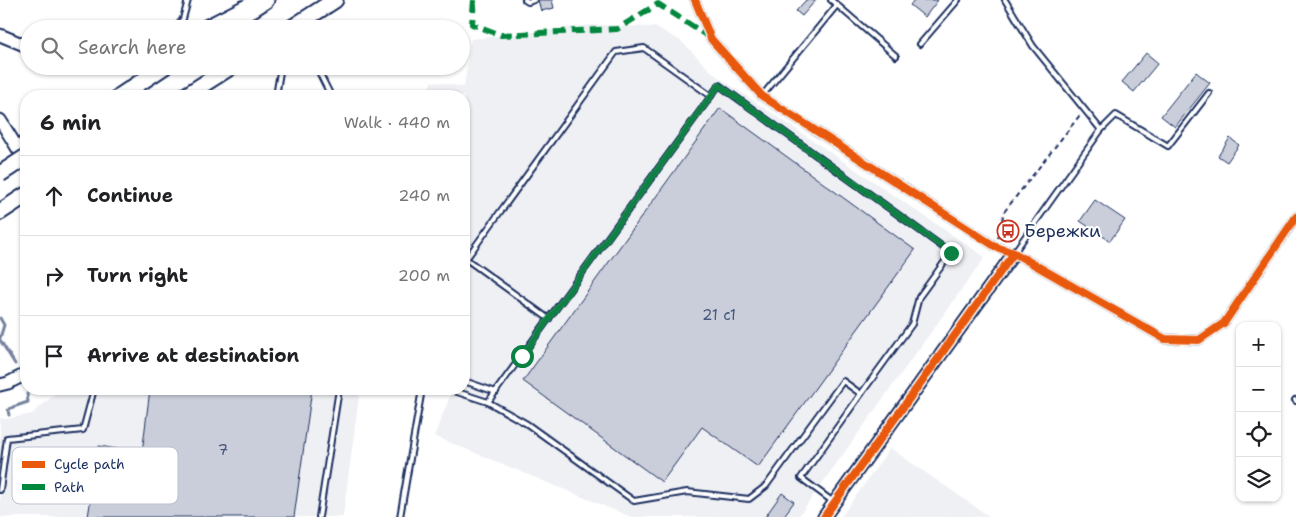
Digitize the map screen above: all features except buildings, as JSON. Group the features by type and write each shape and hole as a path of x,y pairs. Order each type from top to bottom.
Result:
{"highway":[{"path":"236,20 266,0"},
{"path":"304,20 335,0"},
{"path":"129,90 152,75"},
{"path":"194,90 218,75"},
{"path":"0,174 20,161"},
{"path":"0,212 20,199"}],"street":[{"path":"217,20 256,0"},
{"path":"695,0 712,39 762,96 996,247 1014,253 1165,339 1199,340 1224,323 1296,217"},
{"path":"0,35 20,43"},
{"path":"0,120 20,152"},
{"path":"824,517 1014,253"},
{"path":"0,384 8,383 20,377"}],"lane":[{"path":"182,20 188,0"},
{"path":"525,0 528,2 534,0"},
{"path":"831,0 896,56"},
{"path":"920,44 958,0"},
{"path":"1005,0 1033,46 1101,130"},
{"path":"762,96 837,5"},
{"path":"470,254 616,52 644,48 711,96"},
{"path":"277,90 280,75"},
{"path":"320,75 328,90"},
{"path":"488,402 719,85 951,253 919,297 912,324 800,478 834,503"},
{"path":"1014,253 1101,130 1116,115 1168,146 1209,93"},
{"path":"470,262 549,319"},
{"path":"466,395 488,402 527,424 634,501 687,492 748,499 766,486 843,381 861,394"},
{"path":"470,383 496,392"},
{"path":"0,490 7,438 83,430 92,395"},
{"path":"319,517 338,395"},
{"path":"400,517 421,395"}],"path":[{"path":"996,247 1004,212 1085,109"}],"shaded area":[{"path":"592,25 655,27 681,41 714,74 985,257 798,517 631,517 434,436 451,395 470,395 470,90 429,90 431,81 464,87 466,75 470,75 471,39"},
{"path":"54,395 359,395 343,517 0,517 0,418 6,419 32,414"},
{"path":"890,448 990,517 841,517"}],"waterway":[{"path":"0,318 4,325 0,338"},
{"path":"0,340 15,364"},
{"path":"9,415 8,410 28,402 27,395"}],"marked path":[{"path":"474,0 472,24 501,35 617,29 658,4 709,37"}],"cycle path":[{"path":"695,0 711,39 762,96 996,247 1014,253 1165,339 1199,340 1224,323 1296,217"},
{"path":"824,517 1014,253"}],"place":[{"name":"Бережки","path":"1008,231"}],"route":[{"path":"522,356 719,85 951,253"}]}
